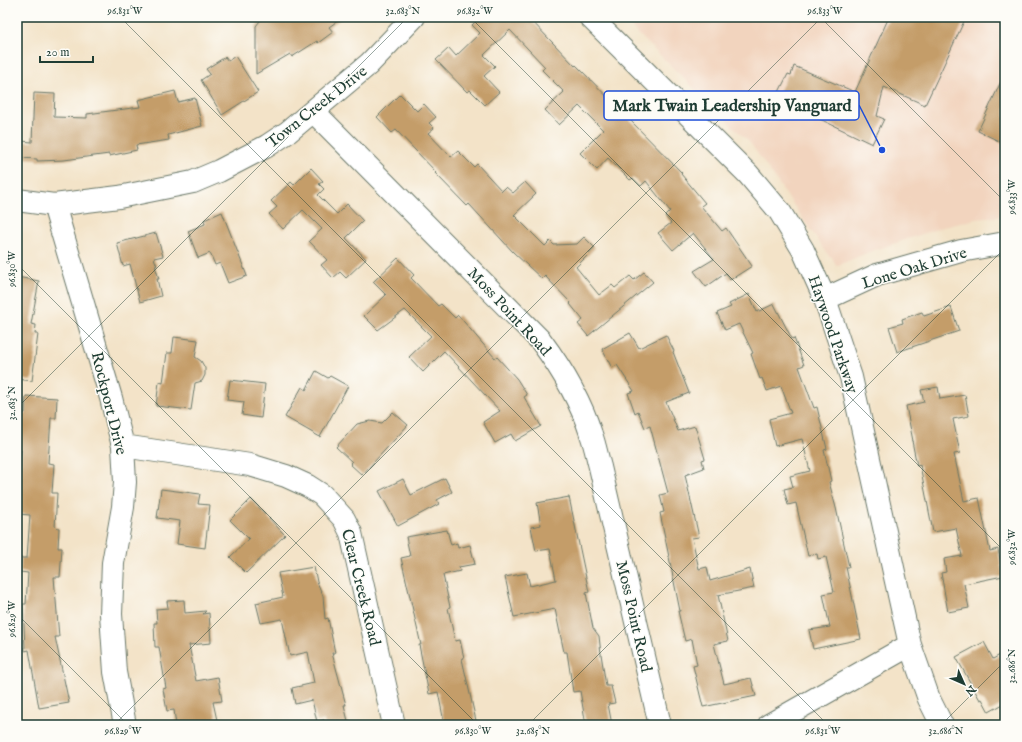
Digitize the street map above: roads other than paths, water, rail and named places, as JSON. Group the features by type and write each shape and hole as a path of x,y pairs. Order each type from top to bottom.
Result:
{"street":[{"name":"Town Creek Drive","path":"17,200 54,205 119,197 193,182 244,159 288,132 313,112 369,64 414,17"},
{"name":"Haywood Parkway","path":"590,17 753,179 780,212 803,250 825,299 851,377 910,645 929,699 942,725"},
{"name":"Moss Point Road","path":"313,112 541,341 558,364 577,400 591,433 660,725"},
{"name":"Rockport Drive","path":"54,205 111,398 123,446 125,482 123,507 113,563 111,614 116,672 125,725"},
{"name":"Lone Oak Drive","path":"825,299 877,275 961,251 1005,243"},
{"name":"Clear Creek Road","path":"123,446 250,465 286,476 308,486 322,495 344,519 351,533 394,725"},
{"path":"769,725 910,645"}],"place":[{"name":"Mark Twain Leadership Vanguard","path":"882,150"}]}
